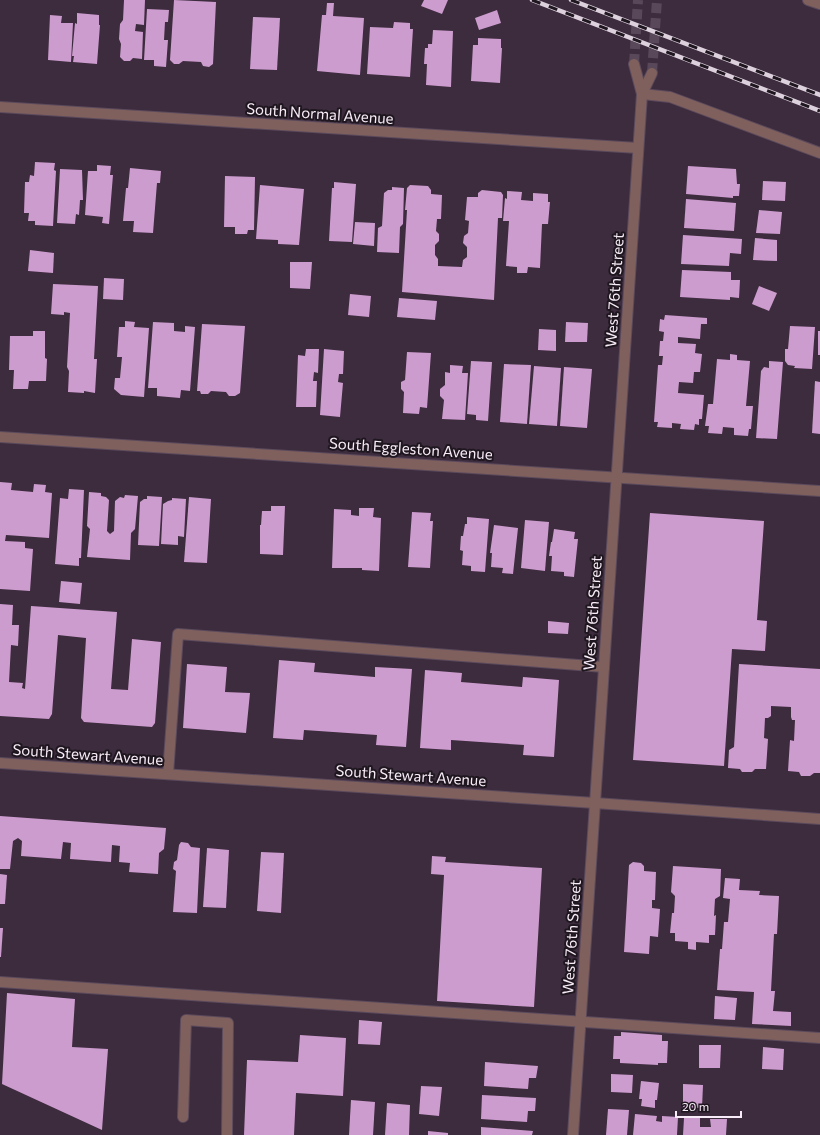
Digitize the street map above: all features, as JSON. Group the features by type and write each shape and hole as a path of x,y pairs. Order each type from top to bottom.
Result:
{"street":[{"path":"808,0 820,4"},
{"name":"West 76th Street","path":"573,1135 642,94 634,64"},
{"name":"West 76th Street","path":"642,94 652,73"},
{"path":"642,94 670,97 820,153"},
{"name":"South Normal Avenue","path":"0,107 638,148"},
{"name":"South Eggleston Avenue","path":"0,437 820,490"},
{"path":"168,774 178,634 604,667"},
{"name":"South Stewart Avenue","path":"0,763 820,819"},
{"path":"0,982 820,1038"},
{"path":"183,1117 186,1020 228,1023 226,1135"}],"building":[{"path":"124,0 145,0 144,25 136,24 135,31 143,32 142,59 133,58 130,61 124,61 120,57 120,24 123,20"},
{"path":"174,0 216,2 213,64 209,67 203,66 201,62 183,61 179,64 174,64 170,60"},
{"path":"424,0 448,0 442,14 421,6"},
{"path":"327,3 334,3 333,16 364,18 360,75 317,71 322,15 326,15"},
{"path":"147,9 169,10 168,22 165,22 164,40 168,40 166,67 154,66 154,60 144,60"},
{"path":"497,10 501,23 479,30 475,18"},
{"path":"77,13 99,15 100,25 97,64 73,62 74,56 72,56 75,23 77,24"},
{"path":"50,15 62,16 61,23 73,23 71,62 48,60"},
{"path":"253,17 280,18 277,70 250,69"},
{"path":"394,22 410,23 410,29 413,29 410,77 367,74 370,27 393,28"},
{"path":"433,30 453,31 451,87 426,85 427,64 424,64 425,48 428,48 428,44 432,44"},
{"path":"478,38 501,39 502,48 500,83 471,81 473,45 478,45"},
{"path":"35,162 55,163 54,170 56,171 53,226 35,225 35,221 28,221 29,213 24,213 25,182 29,182 30,175 34,176"},
{"path":"97,165 111,166 110,175 113,175 109,224 102,223 103,217 85,215 88,171 97,171"},
{"path":"688,166 736,169 737,184 740,184 739,196 733,196 733,198 686,194"},
{"path":"130,168 161,171 160,183 157,183 153,233 133,232 134,221 123,221 126,188 128,188"},
{"path":"60,169 82,170 83,200 80,200 79,215 76,214 75,224 57,223"},
{"path":"225,176 255,177 254,230 248,230 247,234 235,234 235,227 224,227"},
{"path":"763,181 786,182 785,201 762,200"},
{"path":"334,182 356,184 352,242 329,241 332,188 334,188"},
{"path":"260,185 304,189 299,245 278,244 278,240 256,239"},
{"path":"410,185 428,186 431,190 431,194 442,195 441,219 437,219 436,231 439,234 439,241 435,245 435,255 438,259 438,266 462,267 463,260 467,257 467,247 463,243 464,236 468,233 469,221 465,220 467,197 478,197 478,193 482,190 501,192 503,195 502,218 498,218 494,300 402,292 407,210 405,210 407,188"},
{"path":"392,187 404,188 403,224 400,227 399,253 377,252 378,228 382,226 384,193 388,190 392,190"},
{"path":"507,191 522,192 521,200 533,201 533,193 548,194 548,202 550,202 548,224 542,224 540,268 528,267 527,273 517,273 517,267 506,266 509,221 503,221"},
{"path":"686,199 736,203 734,231 684,228"},
{"path":"759,210 782,212 780,234 756,233"},
{"path":"355,222 375,223 374,246 353,244"},
{"path":"683,235 742,239 741,254 730,253 729,266 681,264"},
{"path":"755,238 777,240 777,261 753,260"},
{"path":"30,250 54,253 53,273 28,271"},
{"path":"290,262 312,262 310,289 290,288"},
{"path":"682,270 731,272 731,280 740,280 739,298 730,297 730,300 680,297"},
{"path":"104,278 124,279 123,300 103,299"},
{"path":"53,284 98,286 94,359 97,359 95,393 84,391 84,393 68,392 69,371 67,367 70,313 64,312 64,315 51,314"},
{"path":"759,286 777,293 769,311 752,304"},
{"path":"350,294 371,296 369,317 348,315"},
{"path":"399,298 437,301 435,320 397,317"},
{"path":"665,315 707,318 707,324 701,324 700,339 678,337 678,343 696,344 695,353 702,354 700,372 694,372 693,383 679,382 678,393 704,395 702,419 699,419 699,425 695,424 694,430 680,429 681,424 672,423 672,428 657,427 658,422 654,422 658,365 662,365 663,356 659,356 660,341 663,341 664,332 659,331 660,319 664,320"},
{"path":"125,321 135,322 134,327 149,328 144,397 121,395 114,389 115,378 120,378 122,357 117,357 119,327 125,327"},
{"path":"153,322 174,323 174,331 185,332 185,326 195,327 190,391 181,390 180,398 157,396 157,388 148,388"},
{"path":"566,322 588,323 587,342 565,342"},
{"path":"202,324 245,326 240,393 235,396 229,396 226,392 211,391 208,394 201,394 200,391 197,391"},
{"path":"790,326 815,327 812,369 794,368 795,366 788,365 785,361 785,349 788,349"},
{"path":"539,329 556,330 556,351 538,350"},
{"path":"33,331 45,331 45,358 47,359 46,381 29,381 28,389 13,389 14,370 9,370 10,336 33,336"},
{"path":"818,331 820,331 820,355 818,355"},
{"path":"306,349 319,349 318,373 314,372 313,381 317,381 316,407 296,407 298,355 305,356"},
{"path":"324,349 344,351 343,374 339,374 338,382 343,383 340,417 320,415"},
{"path":"407,352 431,353 427,408 420,407 419,414 403,413 404,392 401,389 401,382 405,380"},
{"path":"730,354 737,355 737,360 750,361 746,406 753,406 751,429 749,429 748,436 734,435 734,428 723,427 722,434 708,433 709,426 705,426 708,404 713,404 717,359 730,360"},
{"path":"471,361 492,362 488,421 476,420 476,415 467,414"},
{"path":"769,361 783,362 777,439 756,438 761,371 764,367 769,368"},
{"path":"504,364 531,365 527,424 500,422"},
{"path":"450,365 463,366 462,373 468,373 465,420 442,419 444,400 440,396 440,389 445,385 445,372 450,373"},
{"path":"534,366 561,368 557,426 529,424"},
{"path":"564,367 592,369 587,428 560,426"},
{"path":"815,381 820,382 820,434 812,433"},
{"path":"0,482 12,483 11,490 33,492 34,484 46,485 45,492 52,493 49,538 6,535 5,541 25,542 25,548 33,549 30,591 0,589"},
{"path":"69,489 84,490 81,558 79,558 79,566 55,564 60,498 68,499"},
{"path":"89,492 101,493 101,496 106,497 109,500 107,531 110,534 114,531 115,501 120,497 124,498 125,495 138,496 135,529 131,533 130,560 87,557 90,529 87,526"},
{"path":"147,496 162,497 159,546 138,545 140,502 147,499"},
{"path":"189,497 211,499 207,563 184,562"},
{"path":"172,498 186,499 184,537 178,536 178,545 161,544 163,504 172,500"},
{"path":"271,506 285,506 283,555 260,554 260,525 262,511 271,511"},
{"path":"359,508 374,508 373,517 381,518 379,571 362,570 362,568 332,568 334,509 351,510 351,515 359,516"},
{"path":"412,512 431,513 430,521 433,521 430,568 408,567"},
{"path":"650,513 764,521 757,620 767,621 765,651 732,649 724,766 633,760"},
{"path":"467,517 489,519 485,572 471,571 471,566 462,565 463,551 460,550 461,536 463,536 465,524 467,524"},
{"path":"525,520 549,522 545,571 521,568"},
{"path":"494,525 518,528 513,574 502,573 503,568 491,567 492,553 490,553"},
{"path":"554,529 575,532 574,539 578,539 574,577 564,576 564,572 551,571 552,556 549,556"},
{"path":"61,581 82,583 80,604 59,602"},
{"path":"0,604 13,605 12,625 19,625 18,646 11,645 9,682 23,683 22,688 25,689 31,606 117,612 111,689 128,690 132,639 161,642 155,723 152,727 84,722 81,718 86,638 58,635 52,714 49,719 0,716"},
{"path":"548,621 569,623 568,634 548,633"},
{"path":"279,660 315,663 314,672 375,677 375,667 412,669 406,747 376,745 377,735 304,730 303,740 273,738"},
{"path":"187,664 227,667 225,692 250,693 246,733 183,728"},
{"path":"739,664 820,669 820,773 814,773 810,776 801,776 799,772 788,771 790,740 794,741 795,720 792,720 791,717 791,707 771,706 771,716 765,718 764,738 768,739 766,769 755,769 752,772 742,772 740,769 728,768 729,750 734,747"},
{"path":"425,670 462,673 461,682 522,687 523,677 559,680 554,757 523,755 524,745 451,740 451,750 420,748"},
{"path":"0,816 166,828 164,849 159,853 158,874 129,872 130,863 119,862 120,846 112,845 111,862 70,859 71,843 63,842 61,859 21,856 22,841 18,838 13,841 10,869 0,869"},
{"path":"181,842 188,843 191,847 200,848 197,913 173,912 176,871 173,869 174,862 177,860 179,845"},
{"path":"207,848 229,850 226,908 203,907"},
{"path":"261,852 284,853 281,913 257,911"},
{"path":"432,856 446,857 445,862 542,868 534,1007 437,1001 444,875 431,874"},
{"path":"633,862 641,863 644,866 644,871 656,872 655,900 652,900 652,908 660,909 658,937 650,936 649,954 624,952 629,865"},
{"path":"673,866 721,869 720,896 715,899 715,935 709,935 709,943 696,942 696,950 688,949 688,942 675,941 675,933 670,933 672,913 674,913 675,896 671,892"},
{"path":"0,874 7,875 5,904 0,904"},
{"path":"725,878 740,879 739,890 760,891 759,895 779,896 777,934 774,934 771,991 775,991 773,1011 791,1012 791,1026 752,1024 754,992 717,990 720,949 722,949 724,922 728,922 730,899 723,898"},
{"path":"0,928 3,928 1,957 0,957"},
{"path":"7,993 75,999 72,1047 108,1049 102,1130 2,1084"},
{"path":"715,996 737,998 735,1020 714,1019"},
{"path":"359,1020 382,1022 380,1045 358,1044"},
{"path":"621,1032 662,1035 662,1041 668,1041 667,1063 658,1063 658,1065 620,1063 620,1059 613,1059 614,1036 621,1036"},
{"path":"300,1035 346,1038 343,1096 296,1093 294,1135 244,1135 247,1060 298,1062"},
{"path":"699,1045 721,1045 720,1068 699,1068"},
{"path":"763,1047 784,1049 783,1070 762,1069"},
{"path":"485,1062 538,1066 536,1078 529,1078 528,1089 484,1086"},
{"path":"611,1074 633,1075 632,1093 611,1092"},
{"path":"641,1081 659,1083 657,1100 655,1100 655,1108 641,1106 642,1099 639,1099"},
{"path":"683,1084 703,1085 702,1108 683,1107"},
{"path":"421,1086 442,1087 439,1116 419,1114"},
{"path":"482,1095 536,1098 535,1111 528,1111 527,1122 481,1119"},
{"path":"351,1100 375,1102 373,1135 349,1135"},
{"path":"387,1103 410,1105 409,1135 385,1135"},
{"path":"608,1109 629,1110 627,1135 606,1135"},
{"path":"635,1114 657,1116 656,1121 662,1122 662,1116 678,1117 677,1135 633,1135"},
{"path":"684,1118 700,1118 700,1127 711,1127 710,1119 727,1119 726,1135 683,1135"},
{"path":"481,1127 533,1131 532,1135 481,1135"},
{"path":"428,1131 448,1133 448,1135 428,1135"}],"tunnel":[{"path":"634,64 638,0"},
{"path":"652,73 657,0"}],"railway":[{"path":"532,0 820,111"},
{"path":"571,0 820,95"}]}
